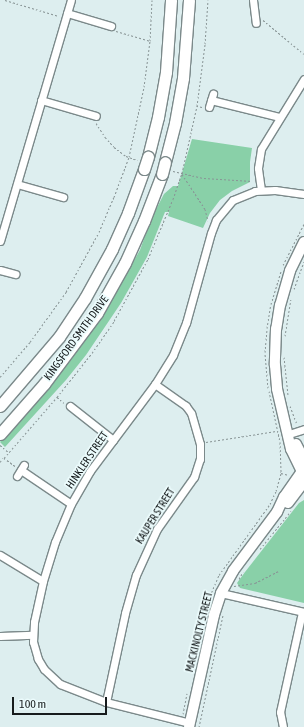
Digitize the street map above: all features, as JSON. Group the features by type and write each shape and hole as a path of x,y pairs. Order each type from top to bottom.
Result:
{"main road":[{"name":"KINGSFORD SMITH DRIVE","path":"0,406 59,337 85,298 112,249 128,214 148,158 158,117 166,72 171,0"},
{"name":"KINGSFORD SMITH DRIVE","path":"0,434 44,384 97,313 125,263 144,221 162,174 175,123 183,78 189,0"}],"street":[{"path":"0,241 3,220 17,184 71,0"},
{"path":"253,0 256,24"},
{"path":"66,15 114,29"},
{"path":"261,190 258,168 261,149 279,117 304,79"},
{"path":"41,100 96,116"},
{"path":"211,100 279,117"},
{"path":"17,184 63,197"},
{"name":"HINKLER STREET","path":"193,726 106,702 60,684 52,678 38,659 33,635 43,581 55,542 71,504 90,471 155,384 173,355 182,334 214,226 224,209 233,200 244,194 261,190 304,194"},
{"path":"303,475 291,450 289,434 277,389 275,341 280,305 286,282 304,242"},
{"path":"0,270 15,274"},
{"name":"KAUPER STREET","path":"106,702 125,612 136,575 157,529 196,472 200,459 199,443 191,413 186,406 155,384"},
{"path":"70,406 113,440"},
{"path":"0,427 14,418"},
{"path":"289,434 301,427"},
{"path":"289,434 304,460"},
{"path":"21,470 71,504"},
{"name":"MACKINOLTY STREET","path":"277,512 300,492 303,475"},
{"name":"MACKINOLTY STREET","path":"193,726 214,615 221,593 233,571 277,512 284,497 303,475"},
{"path":"0,555 43,581"},
{"path":"221,593 303,612 280,712 283,727"},
{"path":"0,636 33,635"}],"path":[{"path":"5,0 66,15"},
{"path":"0,377 30,342 57,306 84,262 99,232 129,157 144,87 150,41 152,0"},
{"path":"0,462 57,397 92,353 132,291 161,229 182,173 197,106 205,44 208,0"},
{"path":"256,24 262,19 304,54"},
{"path":"114,29 150,41"},
{"path":"197,106 211,100"},
{"path":"182,173 205,209 208,223 214,226"},
{"path":"293,291 304,262"},
{"path":"285,337 292,296"},
{"path":"284,354 289,402 301,427"},
{"path":"57,397 70,406"},
{"path":"199,443 277,431 281,452 281,473"},
{"path":"0,445 8,452"},
{"path":"4,458 21,470"},
{"path":"260,550 295,506"},
{"path":"234,586 255,583 279,571"},
{"path":"193,726 223,615"}],"green space":[{"path":"192,139 252,148 250,182 232,191 220,200 210,213 203,228 168,216 169,212 165,212 147,257 121,303 86,355 66,380 5,447 0,442 57,375 103,314 140,250 151,219 164,194 173,186 178,186"},
{"path":"304,500 304,603 240,588 237,583 245,572 299,503"}]}
